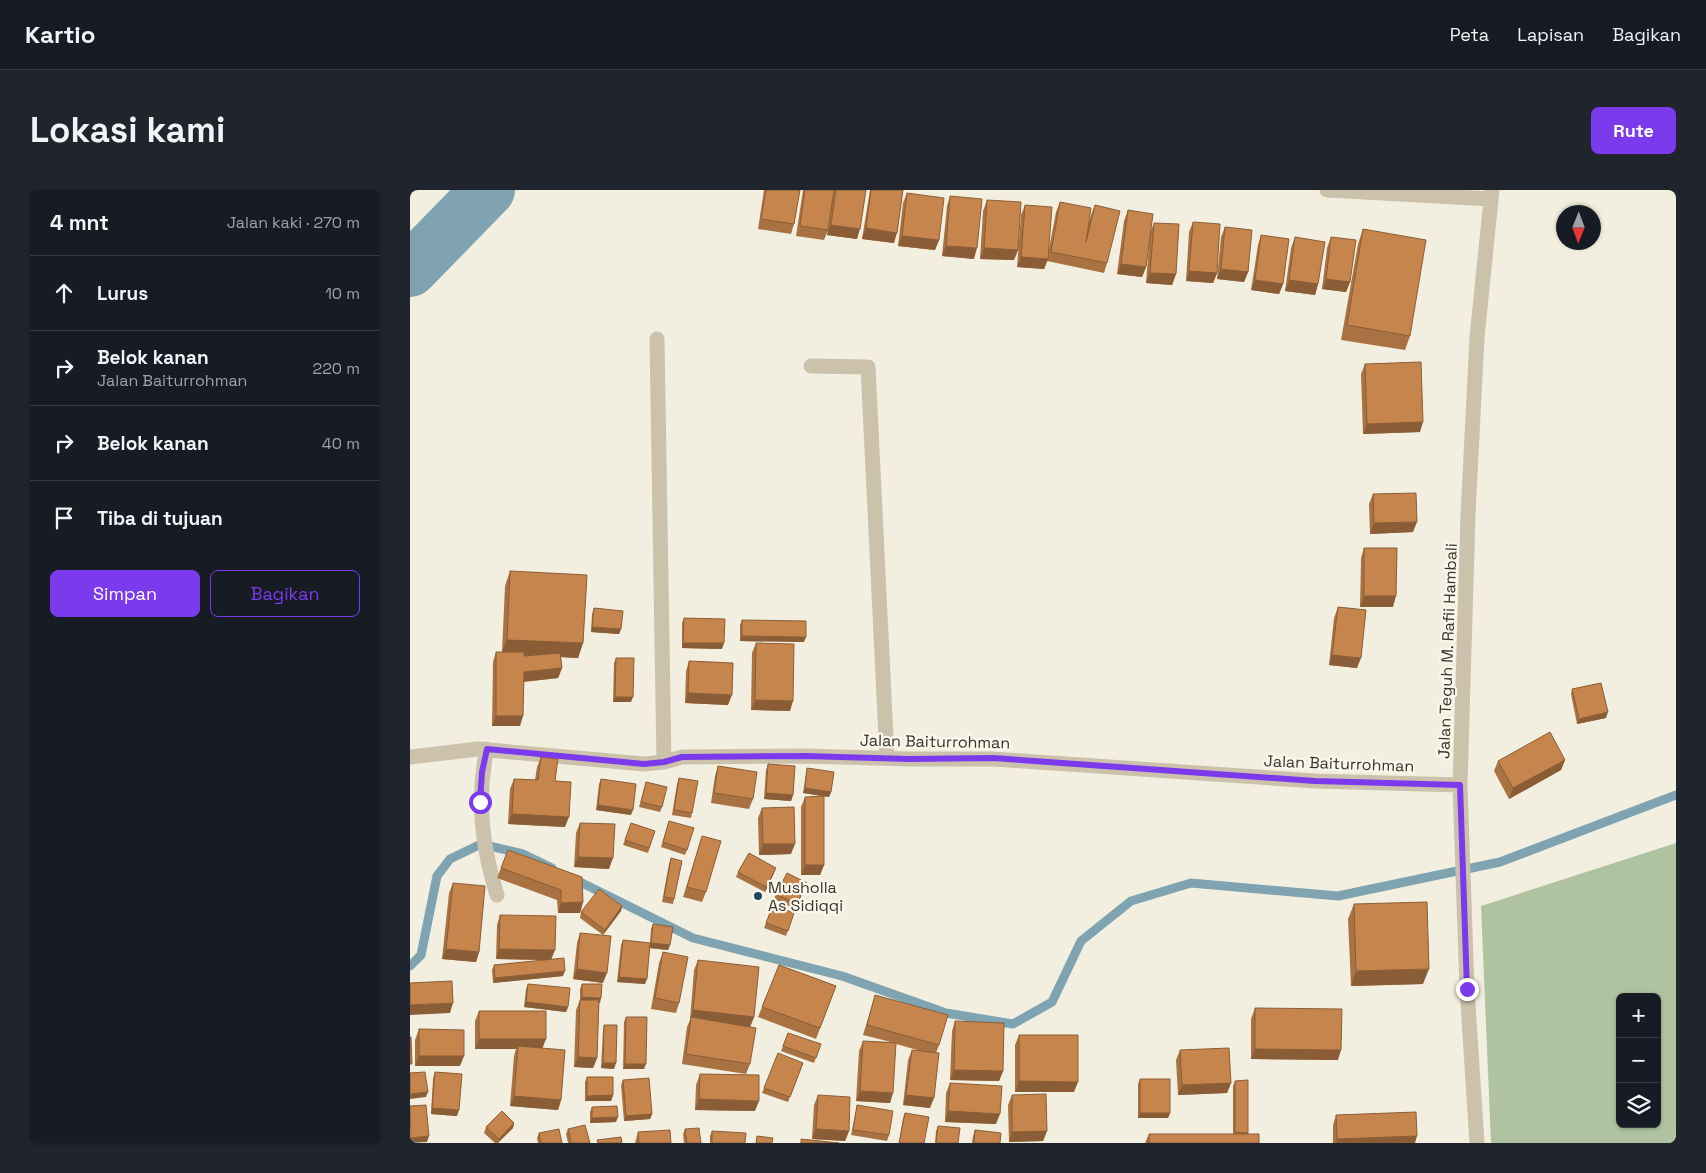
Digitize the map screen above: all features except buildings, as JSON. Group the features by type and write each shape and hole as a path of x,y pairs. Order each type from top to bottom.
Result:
{"street":[{"path":"1327,190 1492,194"},
{"name":"Jalan Teguh M. Rafii Hambali","path":"1476,1143 1467,989 1466,915 1460,785 1468,524 1477,337 1492,194"},
{"path":"657,339 664,762"},
{"path":"811,366 868,367 887,758"},
{"name":"Jalan Baiturrohman","path":"410,757 478,748 644,764 664,762 682,757 993,758 1315,781 1460,785"},
{"path":"487,749 482,772 480,802 486,857 497,895"}],"green space":[{"path":"1676,843 1676,1143 1491,1143 1481,906"}],"waterway":[{"path":"410,270 488,190"},
{"path":"572,878 693,938 842,976 946,1013 1013,1024 1052,1002 1081,941 1131,901 1191,883 1338,896 1500,862 1676,795"},
{"path":"410,966 421,955 437,876 450,859 481,844 523,854 552,868"}],"place":[{"name":"Musholla As Sidiqqi","path":"758,896"}],"route":[{"path":"480,802 482,772 487,749 644,764 664,762 682,757 993,758 1315,781 1460,785 1466,915 1467,989"}]}
